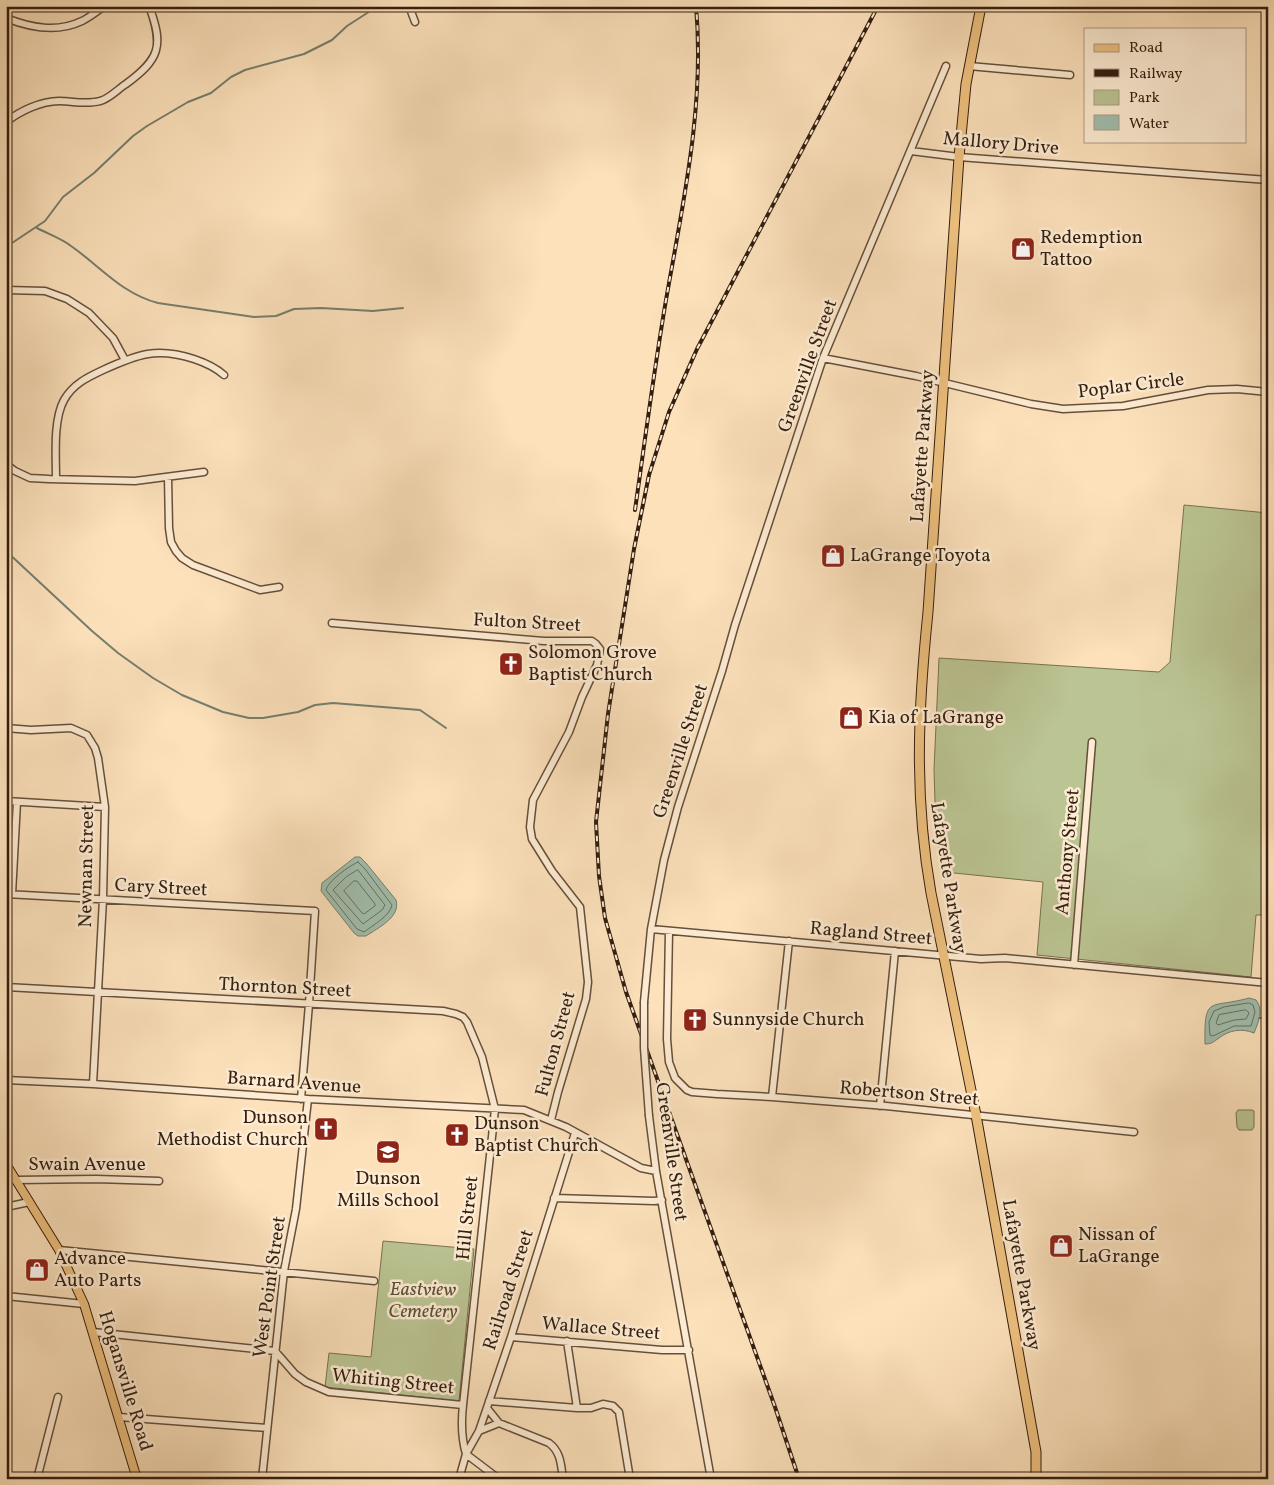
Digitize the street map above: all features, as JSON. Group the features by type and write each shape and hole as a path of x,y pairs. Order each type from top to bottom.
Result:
{"highway":[{"name":"Lafayette Parkway","path":"982,6 969,66 959,157 928,612 921,680 918,770 920,820 926,864 976,1115 1036,1452 1036,1479"}],"main road":[{"name":"Hogansville Road","path":"6,1164 59,1250 84,1304 137,1479"}],"street":[{"path":"6,18 22,25 64,28 83,21 105,6"},
{"path":"6,122 36,106 58,101 80,104 103,101 148,67 156,52 158,36 149,6"},
{"path":"409,6 415,22"},
{"name":"Greenville Street","path":"711,1479 656,1171 649,1116 644,1048 644,1002 651,929 662,867 678,807 823,358 946,66"},
{"path":"969,66 1070,75"},
{"name":"Mallory Drive","path":"911,151 959,157 1268,180"},
{"path":"6,290 45,291 67,299 89,313 113,338 125,360"},
{"path":"56,479 56,441 60,412 64,400 80,382 125,360 144,354 160,352 182,355 215,367 224,375"},
{"name":"Poplar Circle","path":"823,358 916,376 1031,404 1063,409 1123,406 1208,390 1237,389 1268,392"},
{"path":"6,464 15,471 30,478 135,481 204,472"},
{"path":"168,477 169,528 176,552 194,565 260,590 279,588"},
{"name":"Fulton Street","path":"332,623 544,641 592,641 600,649 597,665 582,696 569,732 533,800 530,827 532,839 552,871 580,907 588,982 586,999 551,1120"},
{"name":"Newnan Street","path":"6,728 30,730 64,727 77,730 86,736 95,748 98,758 105,807 103,899 93,1084"},
{"name":"Anthony Street","path":"1074,964 1092,742"},
{"path":"6,801 105,807"},
{"path":"9,894 17,802"},
{"name":"Cary Street","path":"9,894 315,911"},
{"name":"West Point Street","path":"262,1479 284,1271 296,1209 315,911"},
{"name":"Ragland Street","path":"651,929 943,955 1074,964 1268,983"},
{"name":"Robertson Street","path":"669,931 667,1039 669,1062 671,1071 682,1086 692,1092 880,1106 1134,1132"},
{"path":"772,1097 789,941"},
{"path":"880,1106 895,951"},
{"name":"Thornton Street","path":"6,987 443,1012 463,1017 467,1022 482,1057 495,1109"},
{"name":"Barnard Avenue","path":"6,1080 93,1084 304,1099 524,1110 551,1120 630,1163 641,1168 656,1171"},
{"name":"Hill Street","path":"459,1479 466,1454 461,1428 495,1109"},
{"name":"Railroad Street","path":"466,1454 478,1431 488,1405 575,1133"},
{"name":"Swain Avenue","path":"16,1180 96,1179 158,1181"},
{"path":"554,1198 662,1200"},
{"path":"6,1207 30,1202"},
{"path":"59,1250 374,1281"},
{"path":"6,1296 84,1304"},
{"path":"93,1332 275,1351"},
{"name":"Wallace Street","path":"511,1337 662,1350 688,1350"},
{"path":"568,1341 576,1408"},
{"name":"Whiting Street","path":"275,1351 295,1374 306,1382 329,1392 463,1405"},
{"path":"37,1479 58,1397"},
{"path":"488,1405 576,1408 591,1408 603,1404 613,1406 620,1412 630,1479"},
{"path":"488,1405 499,1424"},
{"path":"118,1417 267,1428"},
{"path":"478,1431 499,1424 542,1440 555,1448 561,1461 563,1479"},
{"path":"466,1454 499,1479"}],"green space":[{"path":"1184,505 1268,513 1268,915 1256,915 1251,977 1037,955 1043,882 944,872 936,833 934,770 939,658 1159,672 1170,662"},
{"path":"1238,1110 1254,1111 1254,1127 1252,1130 1239,1130 1236,1113"},
{"name":"Eastview Cemetery","path":"383,1241 474,1249 459,1401 325,1387 329,1353 371,1357"}],"water":[{"path":"355,857 360,857 366,863 396,900 397,906 392,917 366,936 358,936 354,933 321,891 322,883"},
{"path":"1249,998 1256,1000 1260,1008 1260,1016 1254,1033 1240,1030 1231,1032 1212,1043 1205,1044 1208,1010 1218,1004"}],"waterway":[{"path":"6,247 45,221 63,197 94,173 133,136 147,126 188,102 211,93 231,77 245,70 304,54 332,40 347,26 378,6"},
{"path":"37,228 67,243 112,279 133,293 158,303 254,317 276,316 294,309 321,308 373,311 403,308"},
{"path":"6,551 118,653 153,678 182,695 223,712 249,718 263,718 298,712 315,705 333,703 420,710 446,728"},
{"path":"1259,1018 1268,1018"}],"railway":[{"path":"635,510 666,300 691,154 698,80 696,6"},
{"path":"799,1479 626,992 605,918 599,876 596,822 608,714 634,549 649,475 669,412 697,349 878,6"}],"place":[{"name":"Redemption Tattoo","path":"1023,249"},
{"name":"LaGrange Toyota","path":"833,556"},
{"name":"Solomon Grove Baptist Church","path":"511,664"},
{"name":"Kia of LaGrange","path":"851,718"},
{"name":"Sunnyside Church","path":"695,1020"},
{"name":"Dunson Methodist Church","path":"326,1129"},
{"name":"Dunson Baptist Church","path":"457,1135"},
{"name":"Dunson Mills School","path":"388,1152"},
{"name":"Nissan of LaGrange","path":"1061,1246"},
{"name":"Advance Auto Parts","path":"37,1270"}]}
